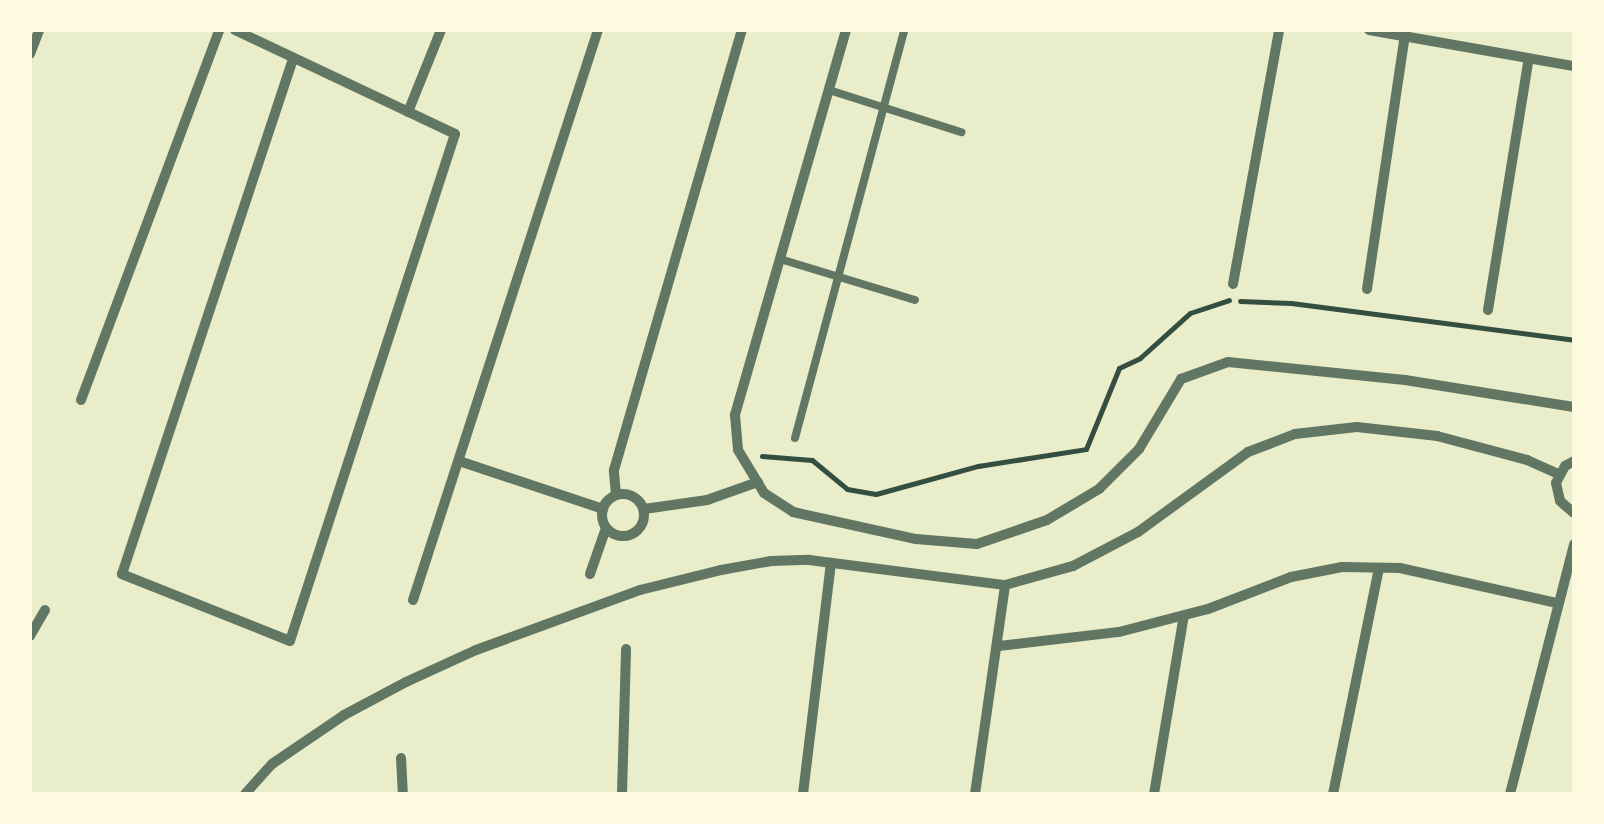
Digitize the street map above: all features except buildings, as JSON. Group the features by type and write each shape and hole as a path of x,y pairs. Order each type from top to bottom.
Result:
{"street":[{"path":"30,54 39,30"},
{"path":"81,400 218,30"},
{"path":"235,30 455,134 290,641 122,574 293,59"},
{"path":"408,112 441,30"},
{"path":"413,600 598,30"},
{"path":"616,494 614,470 742,30"},
{"path":"846,30 735,415 742,455 764,493 793,512 916,539 977,544 1048,520 1099,489 1139,449 1180,379 1228,362 1404,380 1574,407"},
{"path":"1232,284 1279,30"},
{"path":"1369,30 1574,66"},
{"path":"1367,288 1405,36"},
{"path":"1488,310 1529,58"},
{"path":"245,794 272,764 344,715 476,650 640,590 721,570 771,561 831,563 1004,584 1074,566 1138,532 1248,452 1295,434 1357,428 1437,436 1527,460 1559,474"},
{"path":"1574,460 1559,474 1557,492 1574,513"},
{"path":"458,461 602,508"},
{"path":"644,509 707,500 758,482"},
{"path":"602,508 616,494 630,494 644,509 643,524 633,534 618,536 606,528"},
{"path":"590,574 606,528 602,508"},
{"path":"1510,794 1556,602 1574,544"},
{"path":"802,794 831,563"},
{"path":"999,646 1119,632 1184,615 1291,577 1342,568 1400,568 1556,602"},
{"path":"1333,794 1379,568"},
{"path":"975,794 999,646 1004,584"},
{"path":"30,636 45,610"},
{"path":"1154,794 1184,615"},
{"path":"622,794 626,649"},
{"path":"401,758 403,794"}],"lane":[{"path":"796,438 904,30"},
{"path":"828,90 961,132"},
{"path":"780,259 915,300"}],"path":[{"path":"742,455 812,460 847,489 876,494 978,466 1086,449 1119,368 1140,358 1190,313 1228,300 1292,303 1574,340"}]}
